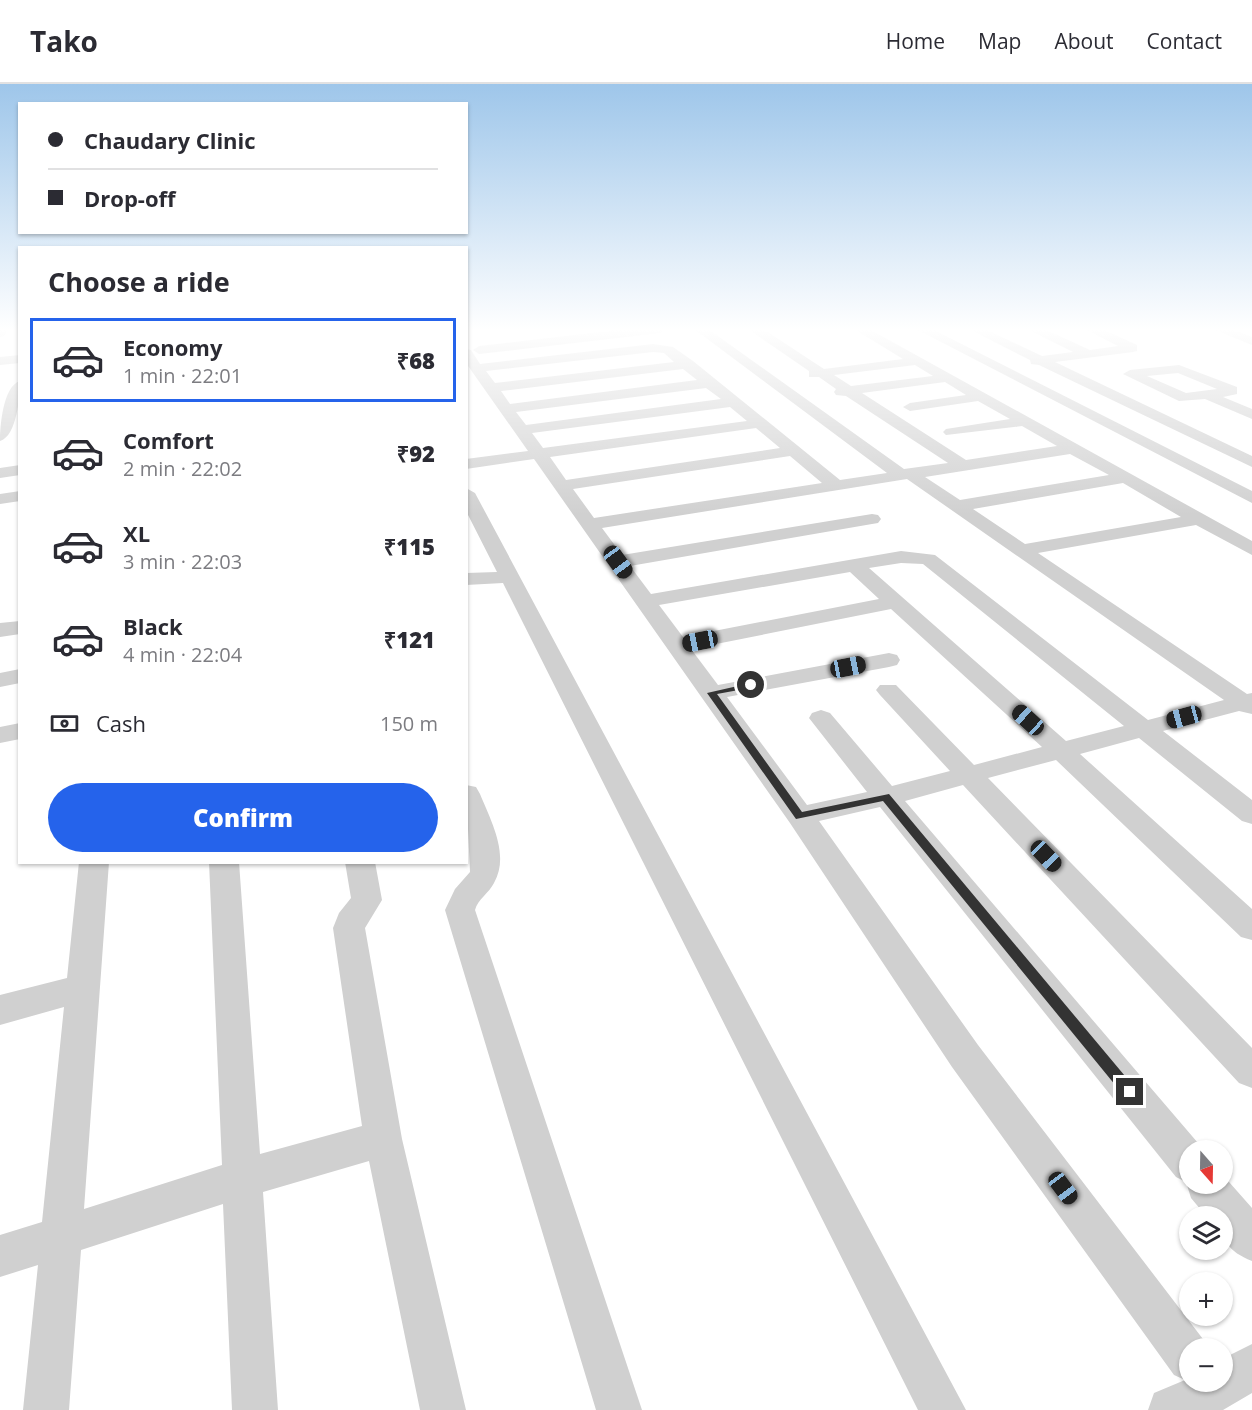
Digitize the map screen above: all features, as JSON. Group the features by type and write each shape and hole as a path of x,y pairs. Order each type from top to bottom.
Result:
{"street":[{"path":"18,391 0,437 18,435"},
{"path":"494,391 800,816 965,1056 1179,1345"},
{"path":"551,391 687,408 734,402"},
{"path":"720,391 836,485"},
{"path":"785,391 904,474 958,506 1249,704"},
{"path":"796,399 857,391"},
{"path":"968,391 1252,549"},
{"path":"1041,391 1252,498"},
{"path":"1102,391 1252,462"},
{"path":"1166,391 1179,397 1229,391"},
{"path":"849,392 962,465"},
{"path":"1208,395 1252,415"},
{"path":"910,407 979,397"},
{"path":"687,408 712,430"},
{"path":"951,432 1022,422"},
{"path":"472,463 762,423"},
{"path":"590,524 1070,449"},
{"path":"561,486 794,451"},
{"path":"0,473 18,470"},
{"path":"958,506 1124,478"},
{"path":"0,499 18,496"},
{"path":"468,497 943,1410"},
{"path":"618,562 872,519"},
{"path":"1023,550 1198,519"},
{"path":"646,601 901,556 917,556 937,565 1145,727 1252,814"},
{"path":"854,565 1061,750 1252,928"},
{"path":"468,579 509,577"},
{"path":"678,645 894,602"},
{"path":"0,630 18,627"},
{"path":"712,693 889,660"},
{"path":"0,680 18,676"},
{"path":"888,690 1252,1072"},
{"path":"800,816 885,797 1145,727 1249,704"},
{"path":"821,718 1179,1151"},
{"path":"0,735 18,731"},
{"path":"468,801 487,864 481,879 461,903 460,910 619,1410"},
{"path":"46,1410 94,864"},
{"path":"224,864 255,1410"},
{"path":"360,864 367,900 350,922 349,928 383,1139 442,1410"},
{"path":"0,1010 84,988"},
{"path":"0,1256 62,1234 242,1178 383,1139"},
{"path":"1213,1194 1252,1240"},
{"path":"1233,1375 1252,1367"},
{"path":"1171,1410 1198,1392"}],"route":[{"path":"751,685 712,693 800,816 885,797 909,823 1130,1092"}]}
